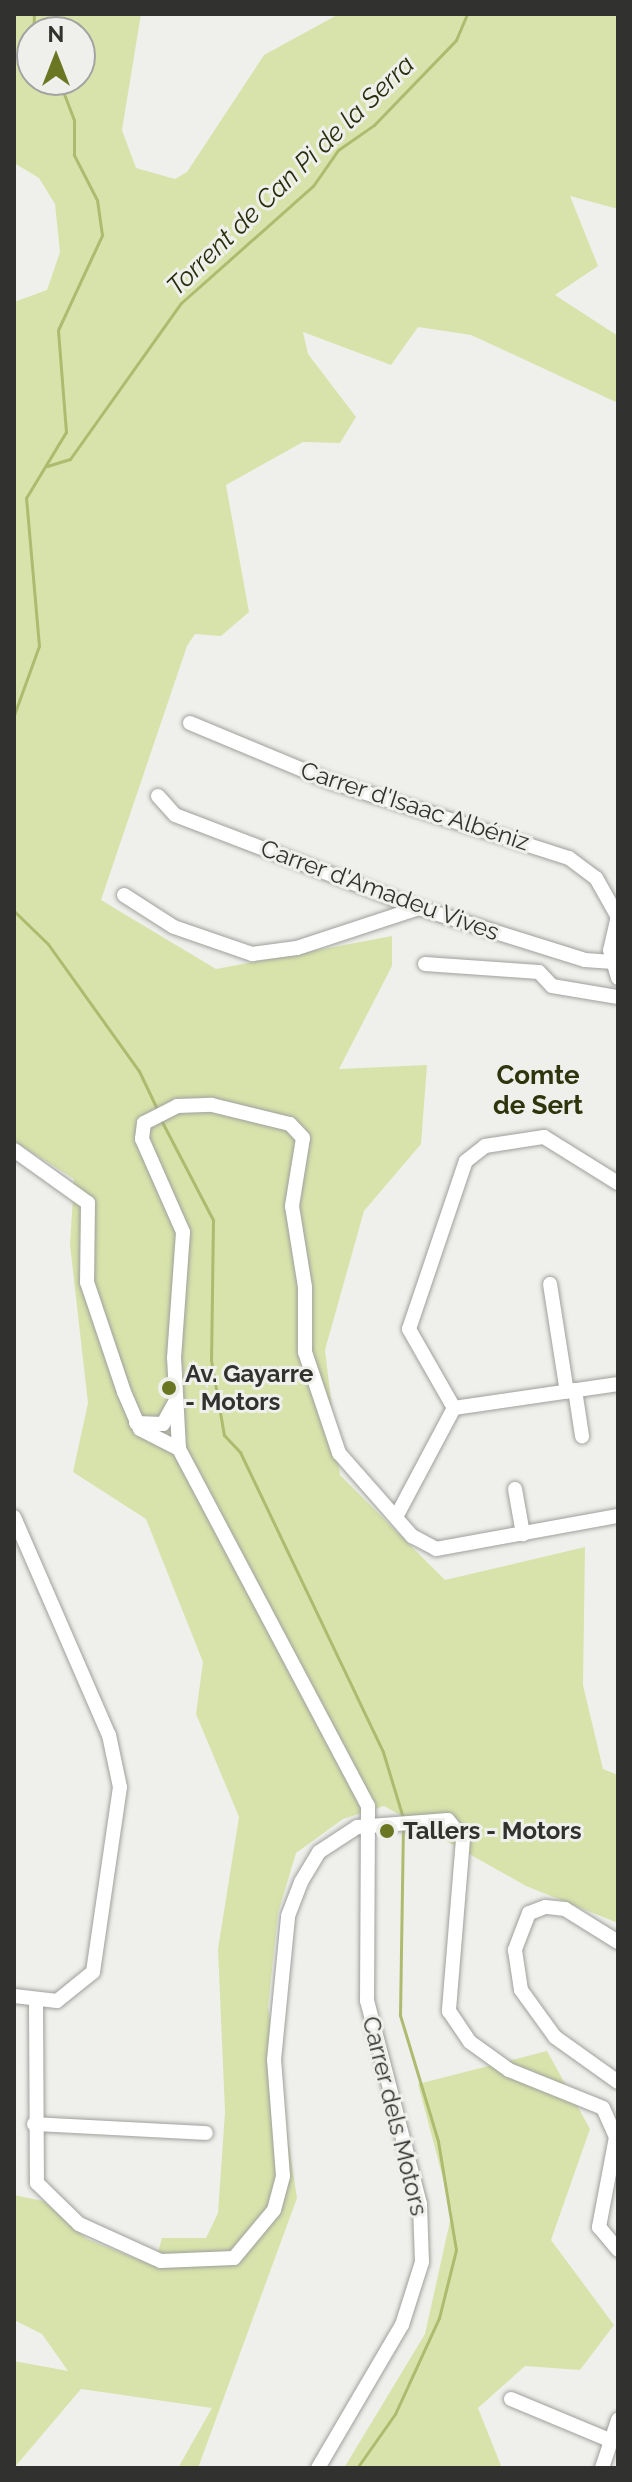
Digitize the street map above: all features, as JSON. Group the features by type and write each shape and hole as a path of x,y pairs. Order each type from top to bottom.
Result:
{"street":[{"name":"Carrer d'Isaac Albéniz","path":"190,723 332,782 569,858 596,878 618,916"},
{"name":"Carrer d'Amadeu Vives","path":"158,796 175,815 419,908 585,960 613,962"},
{"path":"124,895 174,927 252,954 297,948 419,908"},
{"path":"618,916 613,962 618,978"},
{"path":"425,964 539,972 552,986 618,997"},
{"path":"179,1449 176,1401 183,1232 141,1127 159,1113 194,1105 290,1124 303,1138 292,1206 305,1287 305,1352 339,1453 396,1517 436,1549 618,1516"},
{"path":"454,1408 409,1329 466,1161 485,1146 544,1137 618,1183"},
{"path":"14,1150 76,1192 93,1214 87,1282 136,1423 179,1449"},
{"path":"550,1284 582,1436"},
{"path":"454,1408 618,1384"},
{"path":"136,1423 163,1424 176,1401"},
{"path":"396,1517 454,1408"},
{"name":"Carrer dels Motors","path":"179,1449 368,1806 367,2001 417,2186 423,2242 402,2325 318,2468"},
{"path":"515,1489 523,1534"},
{"path":"14,1517 109,1735 120,1787 93,1972 66,1998 36,2001 14,1996"},
{"path":"36,2001 34,2124 37,2183 79,2224 161,2261 234,2258 253,2242 274,2210 283,2176 274,2084 290,1906 319,1852 367,1826 430,1818 456,1828 463,1839 449,2011 470,2042 509,2070 603,2108 616,2137 613,2178 599,2227 618,2250"},
{"path":"618,1942 565,1909 545,1907 529,1913 515,1950 521,1990 555,2037 618,2082"},
{"path":"34,2124 206,2133"},
{"path":"511,2399 607,2439"},
{"path":"602,2468 607,2439 618,2420"}],"green space":[{"path":"14,14 141,14 122,130 136,168 175,179 187,172 264,55 339,14 618,14 618,209 570,196 598,266 555,295 618,336 618,403 471,335 418,327 391,365 303,332 308,354 356,417 340,443 303,442 226,485 249,612 221,636 195,634 187,646 101,900 216,969 392,936 392,966 339,1069 427,1065 421,1144 364,1211 325,1350 340,1475 445,1580 585,1547 583,1685 603,1769 618,1775 618,1923 526,1886 384,1806 343,1819 296,1853 278,1913 268,2007 297,2198 198,2468 178,2468 212,2408 81,2389 14,2468 14,2361 68,2371 42,2334 14,2320 14,2195 43,2201 87,2239 154,2266 162,2238 206,2238 218,2213 225,2112 218,1949 239,1817 196,1714 203,1662 146,1519 73,1472 88,1403 70,1245 74,1179 14,1141 14,302 47,290 60,252 55,204 39,178 14,163"},
{"path":"547,2051 590,2129 551,2240 614,2325 580,2370 525,2366 478,2408 502,2468 344,2468 425,2334 452,2212 418,2084"}],"waterway":[{"name":"Torrent de Can Pi de la Serra","path":"47,466 70,459 181,303 313,186 338,150 374,125 456,40 467,14"},
{"path":"14,715 39,646 26,498 66,432 58,330 102,235 97,200 74,155 74,120 65,96"},
{"path":"14,911 48,944 139,1071 158,1111"},
{"path":"160,1118 213,1220 211,1360 224,1435 240,1452 383,1752 403,1818"},
{"path":"357,2468 395,2414 439,2318 456,2250 438,2141 400,2015 403,1829"}],"place":[{"name":"Av. Gayarre - Motors","path":"169,1388"},
{"name":"Tallers - Motors","path":"387,1831"}],"district":[{"name":"Comte de Sert","path":"538,1091"}]}
